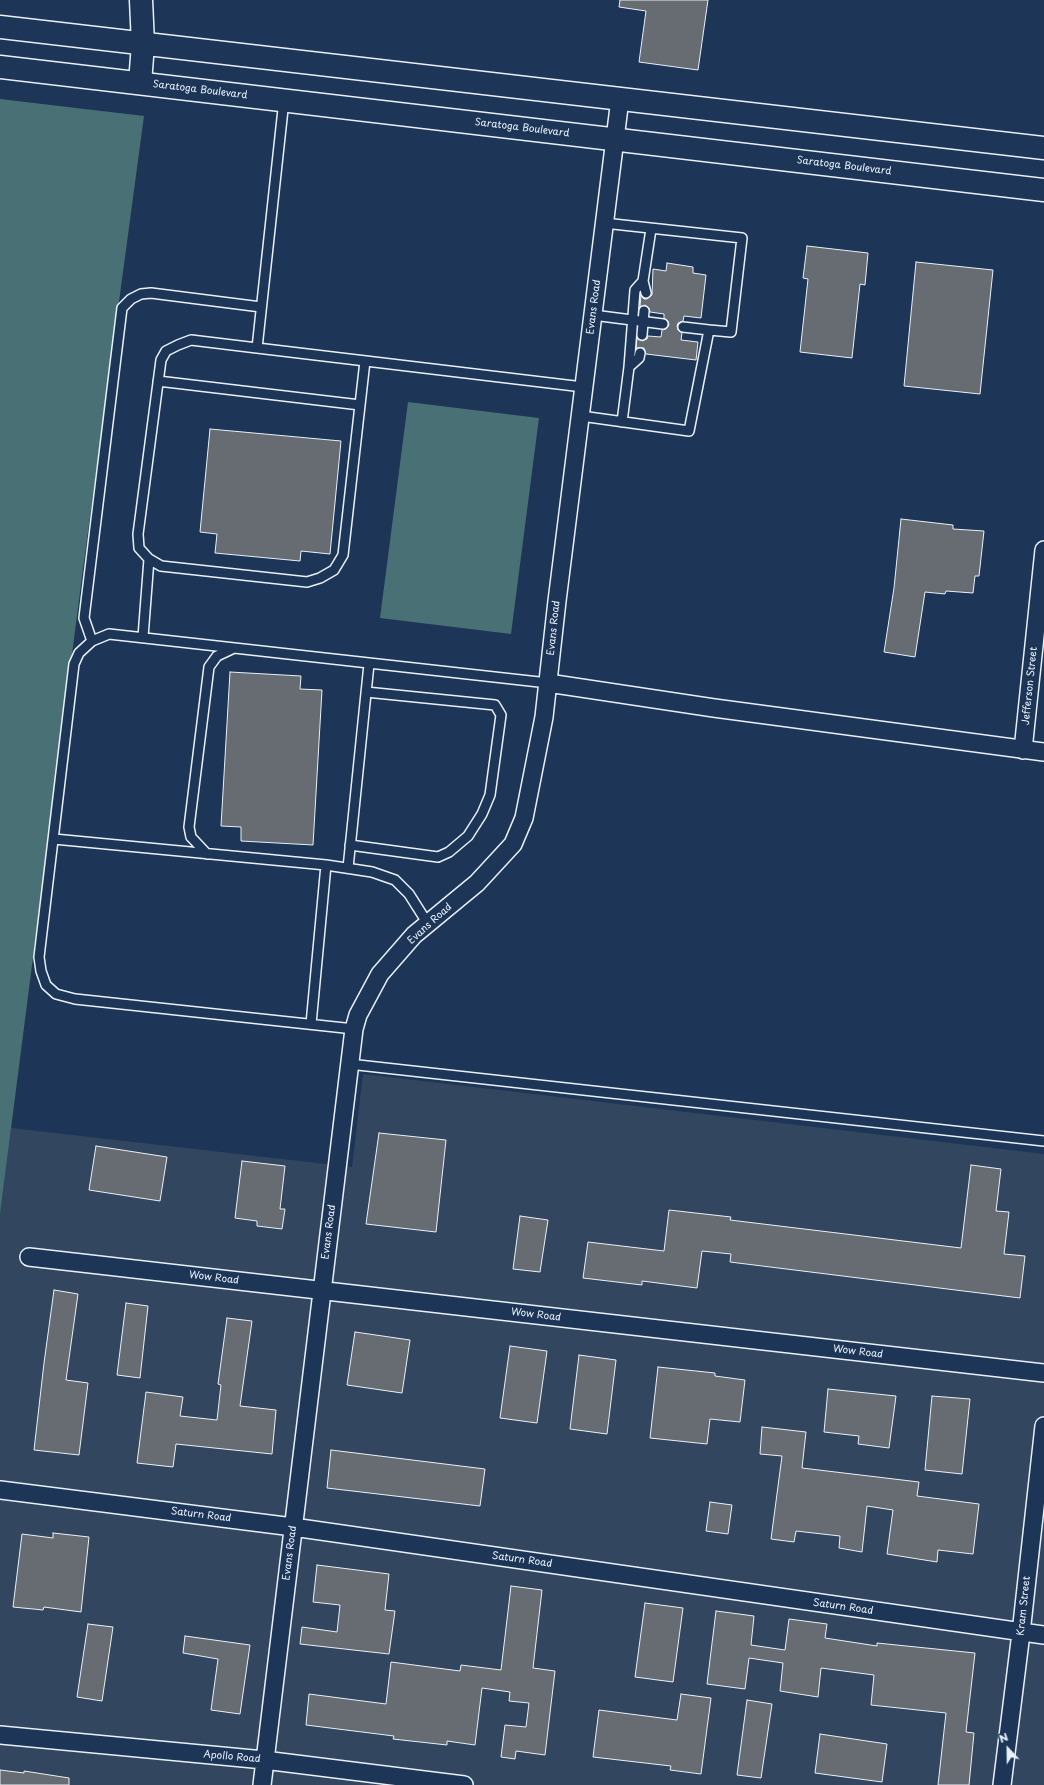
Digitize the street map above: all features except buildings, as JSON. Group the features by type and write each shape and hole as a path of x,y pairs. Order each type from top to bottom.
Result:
{"main road":[{"path":"140,83 143,44 141,0"},
{"path":"0,27 1044,148"},
{"name":"Saratoga Boulevard","path":"0,67 615,138 1044,190"}],"street":[{"name":"Evans Road","path":"262,1785 354,1029 358,1015 380,974 414,935 477,883 513,844 524,818 544,717 581,416 583,387 620,99"},
{"name":"Jefferson Street","path":"1023,750 1044,550"},
{"path":"548,683 714,708 1044,752"},
{"name":"Wow Road","path":"29,1257 1044,1373"},
{"name":"Kram Street","path":"1002,1785 1021,1633 1044,1426"},
{"name":"Saturn Road","path":"0,1490 294,1527 1021,1633 1044,1635"},
{"name":"Apollo Road","path":"0,1735 264,1760 464,1785"}],"lane":[{"path":"257,348 284,100"},
{"path":"604,224 742,238 731,332 683,327"},
{"path":"646,293 643,281 651,229"},
{"path":"622,422 629,368 635,290 643,281"},
{"path":"92,641 84,618 122,308 131,299 141,294 151,293 261,307"},
{"path":"642,335 644,311"},
{"path":"593,315 663,324"},
{"path":"581,416 689,431 709,330"},
{"path":"365,361 343,555 334,570 320,578 307,582 161,566 149,559 139,548 138,534 161,360 166,352 178,344 191,340 583,387"},
{"path":"629,368 640,358 640,353"},
{"path":"158,381 360,405"},
{"path":"143,637 149,559"},
{"path":"354,1029 74,999 56,994 46,986 41,971 39,957 74,664 79,653 92,641 109,634 548,683"},
{"path":"207,854 191,837 189,827 209,667 217,656 234,648"},
{"path":"348,868 369,664"},
{"path":"350,845 438,857 449,852 468,836 482,814 490,795 501,715 496,704 366,692"},
{"path":"54,839 326,865 372,872 395,880 409,894 428,924"},
{"path":"312,1024 326,865"},
{"path":"349,1064 1044,1141"}],"shaded area":[{"path":"363,1074 1044,1154 1044,1785 0,1785 0,1214 11,1128 352,1167"}],"green space":[{"path":"0,99 144,116 83,569 0,1214"},
{"path":"408,402 539,418 511,634 380,618"}]}
